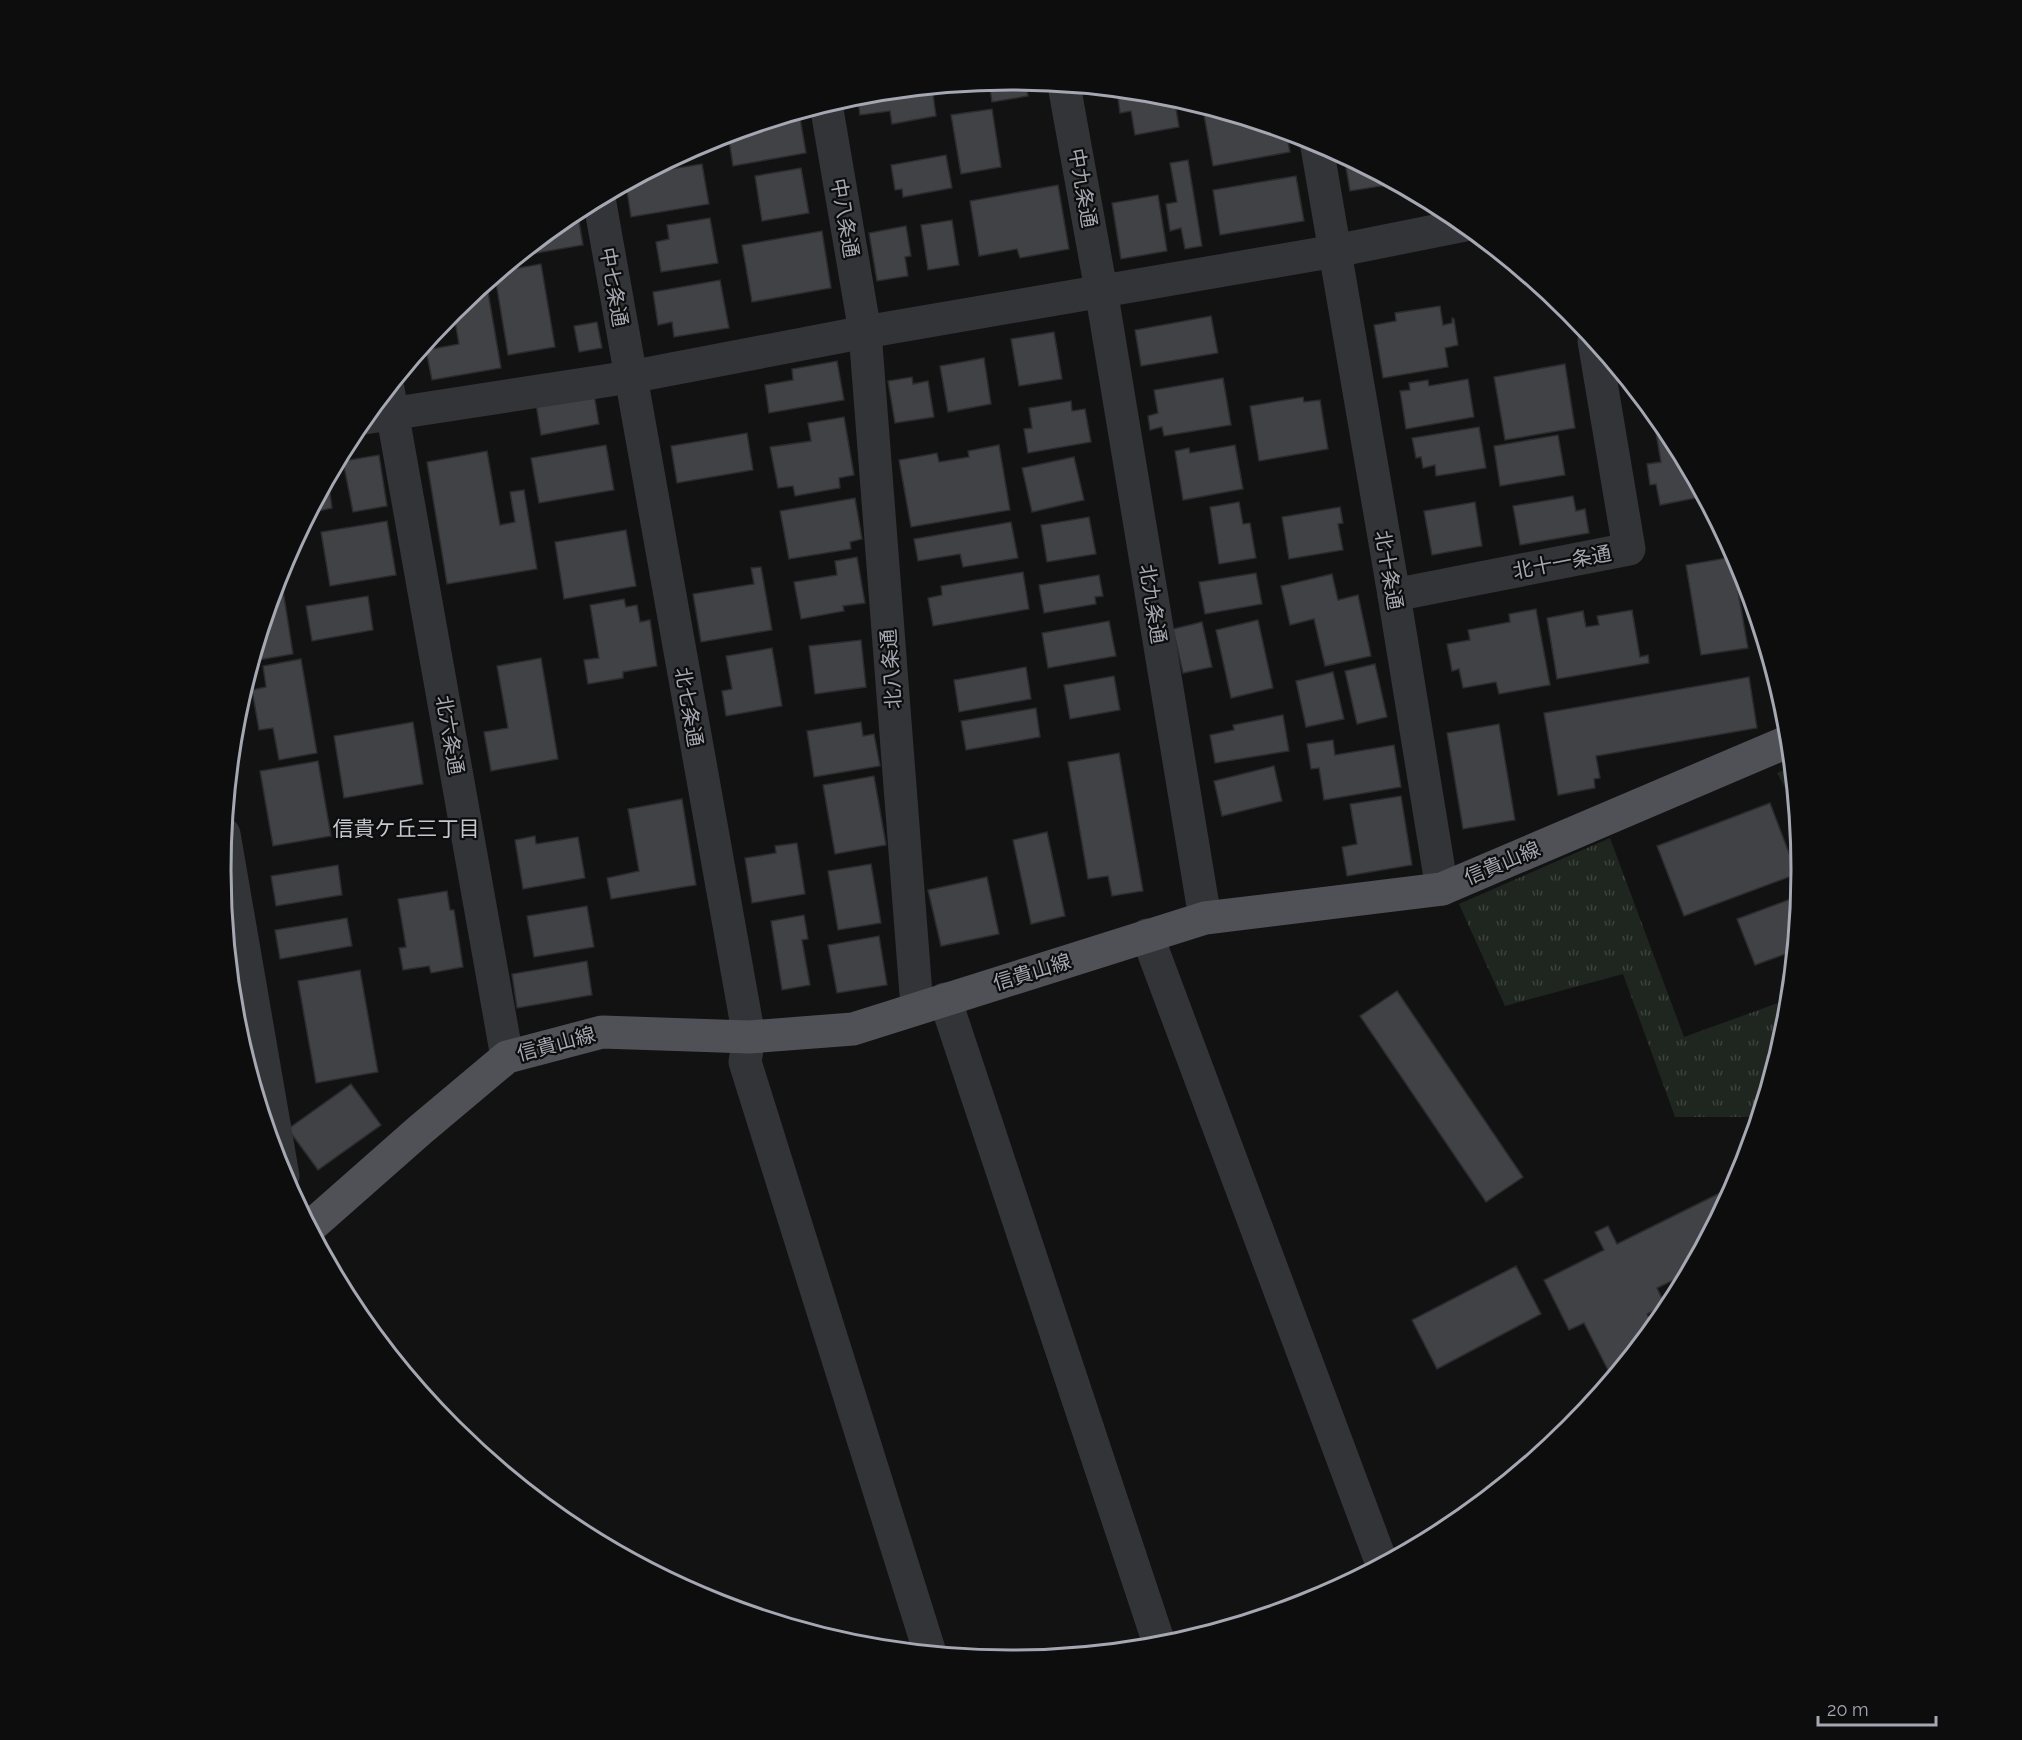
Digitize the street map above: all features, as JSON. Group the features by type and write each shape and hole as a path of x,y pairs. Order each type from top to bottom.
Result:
{"main road":[{"name":"信貴山線","path":"315,1222 507,1057 602,1032 749,1036 853,1029 1205,918 1442,889 1780,745"}],"street":[{"name":"中九条通","path":"1065,92 1101,290"},
{"name":"中八条通","path":"827,113 864,332"},
{"name":"北十条通","path":"1318,153 1442,889"},
{"name":"中七条通","path":"601,207 630,377"},
{"path":"384,407 630,377 864,332 1335,251 1453,227"},
{"name":"北九条通","path":"1101,290 1205,918"},
{"name":"北八条通","path":"864,332 931,1003 1156,1636"},
{"name":"北十一条通","path":"1394,595 1629,549 1596,355"},
{"name":"北七条通","path":"630,377 749,1036 745,1062 927,1645"},
{"name":"北六条通","path":"382,410 507,1057"},
{"path":"231,876 275,1128"},
{"path":"1147,935 1379,1557"}],"green space":[{"path":"1784,770 1786,790 1777,773"},
{"path":"1610,838 1684,1037 1779,1003 1764,1072 1751,1117 1675,1117 1623,974 1505,1006 1459,904"}],"building":[{"path":"990,91 1027,91 1028,96 992,102"},
{"path":"933,95 936,116 892,124 890,111 860,115 859,105"},
{"path":"1118,98 1176,108 1179,127 1135,135 1131,111 1120,113"},
{"path":"992,109 1001,167 961,174 951,115"},
{"path":"1204,115 1288,141 1290,152 1213,166"},
{"path":"800,119 806,153 733,166 729,143"},
{"path":"946,155 952,188 903,197 902,189 895,190 891,165"},
{"path":"1188,160 1202,246 1185,249 1181,228 1170,231 1166,204 1177,202 1170,163"},
{"path":"702,164 709,204 631,217 627,192 667,170"},
{"path":"1346,165 1384,186 1350,191"},
{"path":"801,168 809,213 762,221 755,176"},
{"path":"1296,176 1304,221 1220,235 1213,190"},
{"path":"1058,185 1069,249 1020,258 1017,249 979,256 970,201"},
{"path":"1158,195 1167,251 1121,259 1112,203"},
{"path":"710,218 718,263 661,272 656,242 669,239 667,225"},
{"path":"952,220 959,265 928,270 921,225"},
{"path":"579,221 583,245 533,254"},
{"path":"906,226 911,256 905,257 908,276 877,281 869,233"},
{"path":"822,231 831,288 752,302 742,245"},
{"path":"541,264 555,347 508,355 496,285 515,268"},
{"path":"720,280 729,328 674,337 672,322 658,325 653,292"},
{"path":"488,292 501,368 432,380 427,354 431,349 459,344 455,322"},
{"path":"1440,306 1443,325 1452,323 1452,318 1454,319 1458,345 1445,348 1448,367 1383,378 1374,325 1396,321 1395,313"},
{"path":"1211,316 1218,353 1141,366 1135,330"},
{"path":"597,322 602,348 579,352 574,326"},
{"path":"1054,332 1062,379 1019,386 1011,339"},
{"path":"984,358 991,404 948,412 940,366"},
{"path":"837,361 844,400 769,413 765,385 793,380 792,369"},
{"path":"1565,364 1575,428 1505,440 1494,377"},
{"path":"912,377 913,384 928,381 934,417 895,423 888,381"},
{"path":"1223,378 1231,425 1164,436 1162,427 1150,430 1148,416 1158,413 1154,390"},
{"path":"1468,379 1474,417 1406,429 1400,391 1410,390 1409,383 1428,380 1429,386"},
{"path":"593,388 599,424 541,435 535,398"},
{"path":"1303,397 1304,402 1320,400 1328,449 1259,461 1250,406"},
{"path":"1071,401 1072,411 1085,409 1091,442 1028,453 1024,429 1032,428 1029,408"},
{"path":"844,417 854,475 839,478 840,488 795,496 793,486 778,488 770,447 811,441 808,423"},
{"path":"1479,427 1486,468 1436,476 1435,465 1423,468 1421,457 1416,458 1412,438"},
{"path":"747,433 753,470 677,483 671,446"},
{"path":"1656,433 1696,498 1660,505 1656,484 1650,485 1647,464 1661,462"},
{"path":"1558,435 1565,475 1500,486 1494,446"},
{"path":"606,445 614,490 539,503 531,458"},
{"path":"999,445 1010,510 911,527 899,460 937,453 939,462 969,457 968,451"},
{"path":"1235,445 1243,489 1183,500 1175,451 1189,448 1190,453"},
{"path":"487,451 500,525 515,522 510,492 524,490 537,569 447,584 427,462"},
{"path":"379,455 387,506 353,512 344,467 348,460"},
{"path":"1074,457 1084,500 1032,512 1022,468"},
{"path":"330,491 332,508 319,511"},
{"path":"1573,496 1576,511 1585,509 1589,533 1520,545 1513,506"},
{"path":"855,498 862,539 850,542 851,549 789,559 780,511"},
{"path":"1239,502 1243,524 1250,523 1256,558 1219,564 1210,507"},
{"path":"1475,502 1482,546 1432,555 1424,511"},
{"path":"1340,507 1343,523 1338,524 1343,550 1289,559 1282,517"},
{"path":"1089,517 1096,554 1047,562 1041,525"},
{"path":"387,521 396,575 330,586 321,532"},
{"path":"1011,522 1018,558 963,567 960,554 918,561 914,539"},
{"path":"626,530 636,586 564,599 555,542"},
{"path":"857,557 865,603 843,606 844,611 801,619 794,582 837,575 835,561"},
{"path":"1726,558 1737,585 1748,648 1701,655 1686,565"},
{"path":"761,567 772,630 701,642 693,594 754,584 751,568"},
{"path":"1023,572 1029,609 933,626 928,598 942,595 941,586"},
{"path":"1256,573 1262,604 1205,614 1199,582"},
{"path":"1332,574 1338,600 1358,595 1371,656 1325,666 1314,619 1290,625 1281,586"},
{"path":"1099,575 1103,596 1095,597 1096,604 1044,613 1039,585"},
{"path":"283,590 293,654 260,660"},
{"path":"368,596 373,630 312,641 306,606"},
{"path":"624,599 626,607 637,605 640,622 650,620 657,666 623,672 623,678 588,684 584,660 599,658 590,605"},
{"path":"1536,609 1550,685 1499,694 1496,682 1463,688 1459,669 1452,671 1447,644 1470,640 1468,630 1510,622 1509,614"},
{"path":"1632,610 1640,657 1648,655 1649,663 1557,679 1547,618 1583,611 1586,627 1599,625 1597,616"},
{"path":"1258,620 1273,688 1231,698 1216,630"},
{"path":"1109,621 1116,656 1048,668 1042,633"},
{"path":"1202,622 1212,667 1183,673 1173,629"},
{"path":"861,640 866,687 815,694 809,646"},
{"path":"772,648 782,706 726,716 722,691 732,689 726,656"},
{"path":"541,658 558,759 491,771 484,732 508,728 497,666"},
{"path":"301,659 317,753 279,760 273,728 259,730 252,692 266,687 263,666"},
{"path":"1375,664 1387,717 1357,724 1345,671"},
{"path":"1026,667 1031,699 959,712 954,680"},
{"path":"1333,672 1344,719 1306,727 1296,681"},
{"path":"1114,676 1120,710 1070,719 1064,685"},
{"path":"1749,677 1757,728 1596,756 1600,778 1594,779 1595,788 1558,795 1544,713"},
{"path":"1036,708 1040,737 966,750 961,721"},
{"path":"1283,715 1289,751 1215,763 1210,735 1234,730 1233,725"},
{"path":"413,722 423,784 344,798 334,736"},
{"path":"861,722 863,736 874,734 880,766 814,777 807,731"},
{"path":"1499,724 1515,820 1463,829 1447,733"},
{"path":"1333,740 1335,755 1394,745 1401,787 1324,800 1319,768 1311,769 1307,744"},
{"path":"1119,753 1143,891 1112,896 1108,876 1088,879 1068,762"},
{"path":"318,761 331,836 273,846 260,771"},
{"path":"1274,766 1282,801 1222,816 1214,781"},
{"path":"874,776 886,845 835,854 823,785"},
{"path":"1401,796 1412,865 1347,876 1342,847 1357,844 1350,804"},
{"path":"682,799 696,885 611,899 607,878 639,871 628,809"},
{"path":"1770,803 1790,857 1791,876 1684,916 1657,846"},
{"path":"1047,832 1065,916 1031,924 1013,840"},
{"path":"535,836 536,844 578,837 585,878 523,889 515,840"},
{"path":"797,843 805,894 752,903 745,858 776,853 775,846"},
{"path":"871,864 881,923 838,930 828,871"},
{"path":"338,865 342,895 276,906 271,876"},
{"path":"987,877 999,934 941,946 928,890"},
{"path":"447,891 450,910 454,910 463,967 431,973 429,966 403,970 399,948 406,947 398,899"},
{"path":"1790,899 1786,954 1755,965 1737,919"},
{"path":"587,906 594,947 534,957 527,916"},
{"path":"804,915 808,939 802,940 810,985 782,990 771,921"},
{"path":"347,918 352,946 280,959 275,930"},
{"path":"879,936 887,985 837,993 828,945"},
{"path":"587,961 592,995 517,1008 512,974"},
{"path":"360,970 378,1072 316,1083 298,981"},
{"path":"1397,991 1523,1177 1486,1202 1360,1016"},
{"path":"351,1084 381,1125 318,1170 288,1129"},
{"path":"1721,1192 1711,1215 1674,1280 1657,1288 1662,1299 1660,1303 1655,1310 1647,1314 1649,1318 1608,1371 1584,1323 1569,1330 1544,1280 1604,1250 1595,1232 1608,1226 1617,1244"},
{"path":"1516,1266 1541,1314 1437,1369 1412,1320"}],"district":[{"name":"信貴ケ丘三丁目","path":"406,828"}]}
